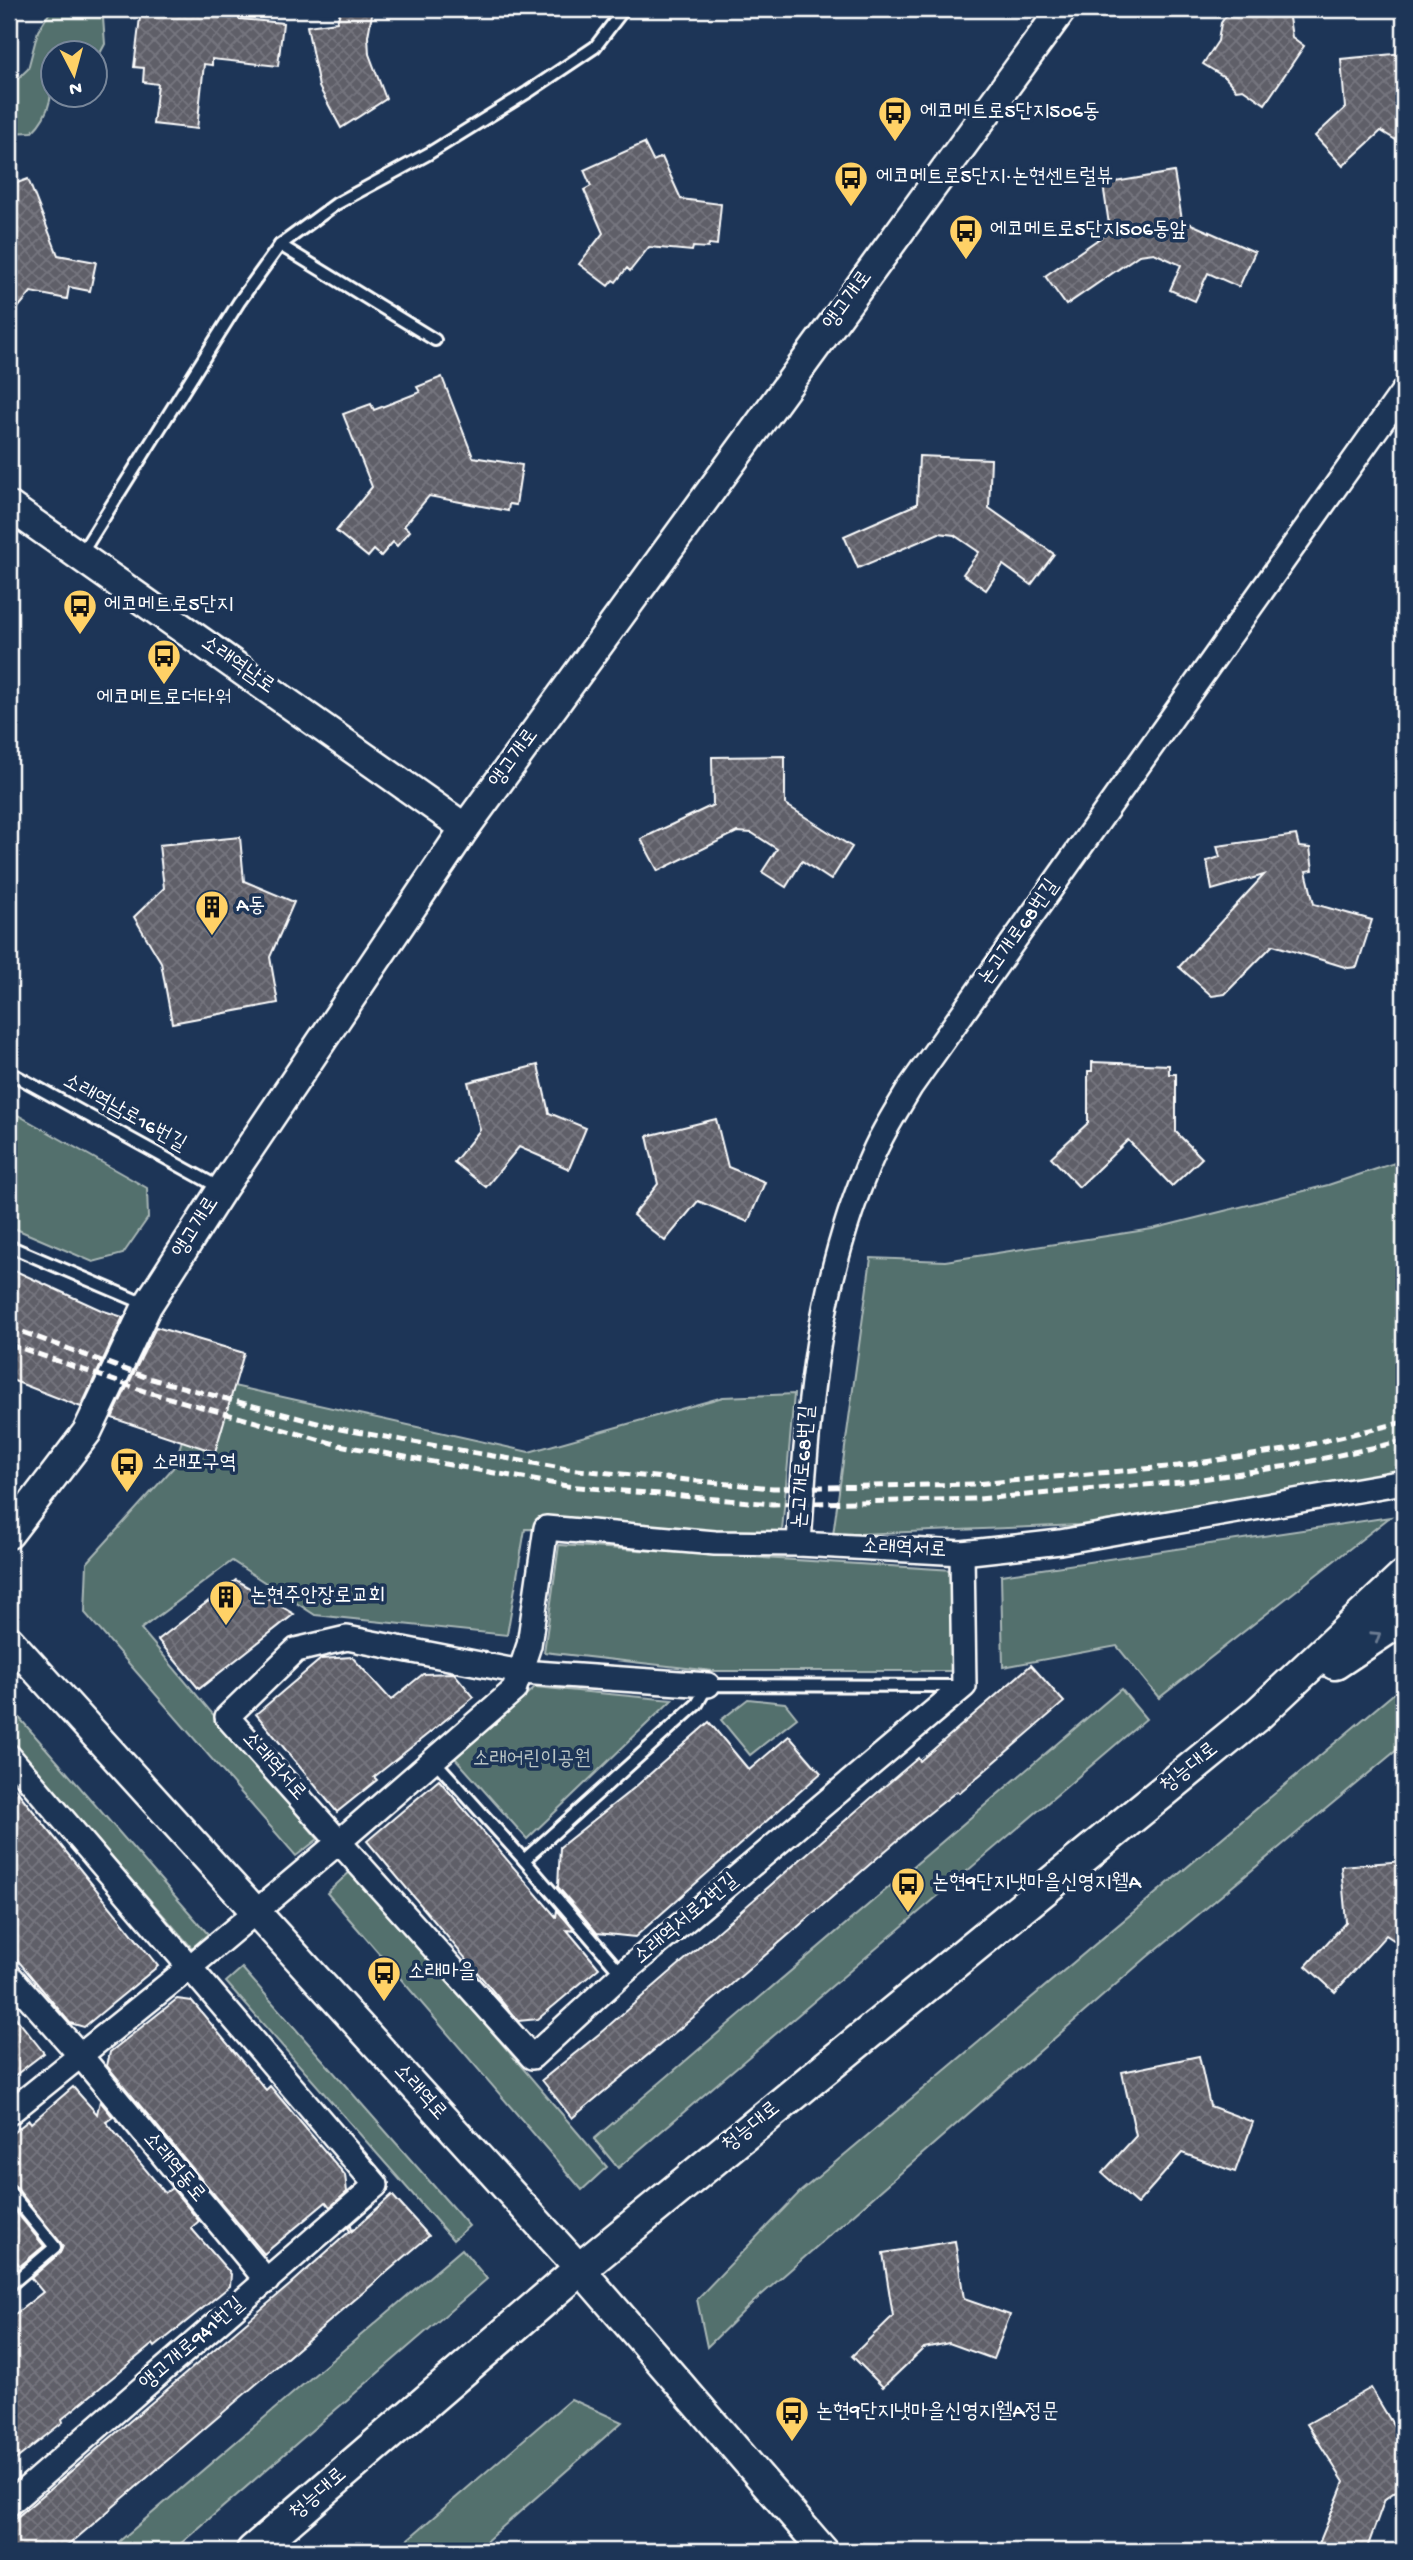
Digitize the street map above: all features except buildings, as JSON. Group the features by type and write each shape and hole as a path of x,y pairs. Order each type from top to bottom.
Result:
{"main road":[{"name":"청능대로","path":"253,2551 580,2269 1258,1714 1404,1577"},
{"name":"청능대로","path":"1258,1714 1404,1617"}],"street":[{"name":"앵고개로","path":"9,1534 86,1432 147,1306 222,1189 465,828 1062,9"},
{"name":"논고개로68번길","path":"799,1544 810,1396 823,1314 845,1226 874,1150 911,1086 1404,390"},
{"name":"소래역남로","path":"9,506 465,828"},
{"name":"소래역서로","path":"254,1912 514,1690 529,1645 546,1528 715,1543 799,1544 962,1553 1060,1542 1404,1482"},
{"path":"962,1553 964,1686"},
{"name":"소래역서로","path":"340,1841 227,1717 296,1650 347,1639 521,1672 708,1685"},
{"name":"소래역로","path":"9,1640 580,2269 824,2551"},
{"name":"소래역서로2번길","path":"340,1841 532,2057 622,1974 964,1686"},
{"path":"9,1756 190,1967"},
{"path":"9,2113 254,1912"},
{"name":"앵고개로941번길","path":"9,2504 376,2185 190,1967"},
{"name":"소래역동로","path":"9,1975 80,2055 267,2281"}],"lane":[{"path":"80,556 239,302 280,245 335,204 428,154 595,47 624,9"},
{"path":"280,245 435,340"},
{"name":"소래역남로16번길","path":"9,1072 222,1189"},
{"path":"9,1246 147,1306"},
{"path":"524,1860 697,1704 708,1685"},
{"name":"소래역서로","path":"708,1685 964,1686"},
{"path":"433,1759 622,1974"},
{"path":"9,2190 55,2247 9,2286"}],"green space":[{"path":"52,9 94,9 103,18 105,38 38,38 38,108 48,108 32,132 9,133 9,87 28,69 38,31"},
{"path":"9,1110 147,1188 148,1218 123,1254 93,1262 9,1226"},
{"path":"1404,1160 1404,1469 1080,1525 833,1535 871,1258 945,1261 1152,1229 1328,1185"},
{"path":"202,1379 529,1452 723,1397 794,1394 782,1531 525,1529 507,1635 315,1615 232,1561 141,1629 318,1839 296,1856 85,1613 87,1563 173,1468"},
{"path":"1390,1517 1159,1698 1117,1646 1003,1667 1001,1575"},
{"path":"559,1545 953,1570 953,1671 713,1671 544,1652"},
{"path":"1404,1685 1404,1744 1146,1958 750,2305 707,2347 697,2299 800,2192"},
{"name":"소래어린이공원","path":"535,1687 672,1700 527,1839 455,1758"},
{"path":"1121,1689 1146,1719 618,2168 594,2139"},
{"path":"748,1699 785,1703 797,1718 750,1755 721,1720"},
{"path":"9,1706 208,1934 192,1948 9,1739"},
{"path":"353,1869 607,2167 582,2190 327,1893"},
{"path":"242,1968 469,2226 453,2240 226,1982"},
{"path":"462,2249 487,2279 172,2551 108,2551"},
{"path":"571,2399 622,2422 475,2551 394,2551"}],"railway":[{"path":"9,1327 148,1378 340,1429 567,1469 773,1488 976,1484 1178,1466 1285,1450 1404,1422"},
{"path":"9,1344 144,1391 339,1445 567,1486 773,1504 978,1499 1181,1482 1288,1466 1404,1441"}],"place":[{"name":"에코메트로5단지506동","path":"895,143"},
{"name":"에코메트로5단지·논현센트럴뷰","path":"851,208"},
{"name":"에코메트로5단지506동앞","path":"966,261"},
{"name":"에코메트로5단지","path":"80,636"},
{"name":"에코메트로더타워","path":"164,686"},
{"name":"A동","path":"212,937"},
{"name":"소래포구역","path":"127,1494"},
{"name":"논현주안장로교회","path":"226,1627"},
{"name":"논현9단지냇마을신영지웰A","path":"908,1914"},
{"name":"소래마을","path":"384,2003"},
{"name":"논현9단지냇마을신영지웰A정문","path":"792,2443"}]}
